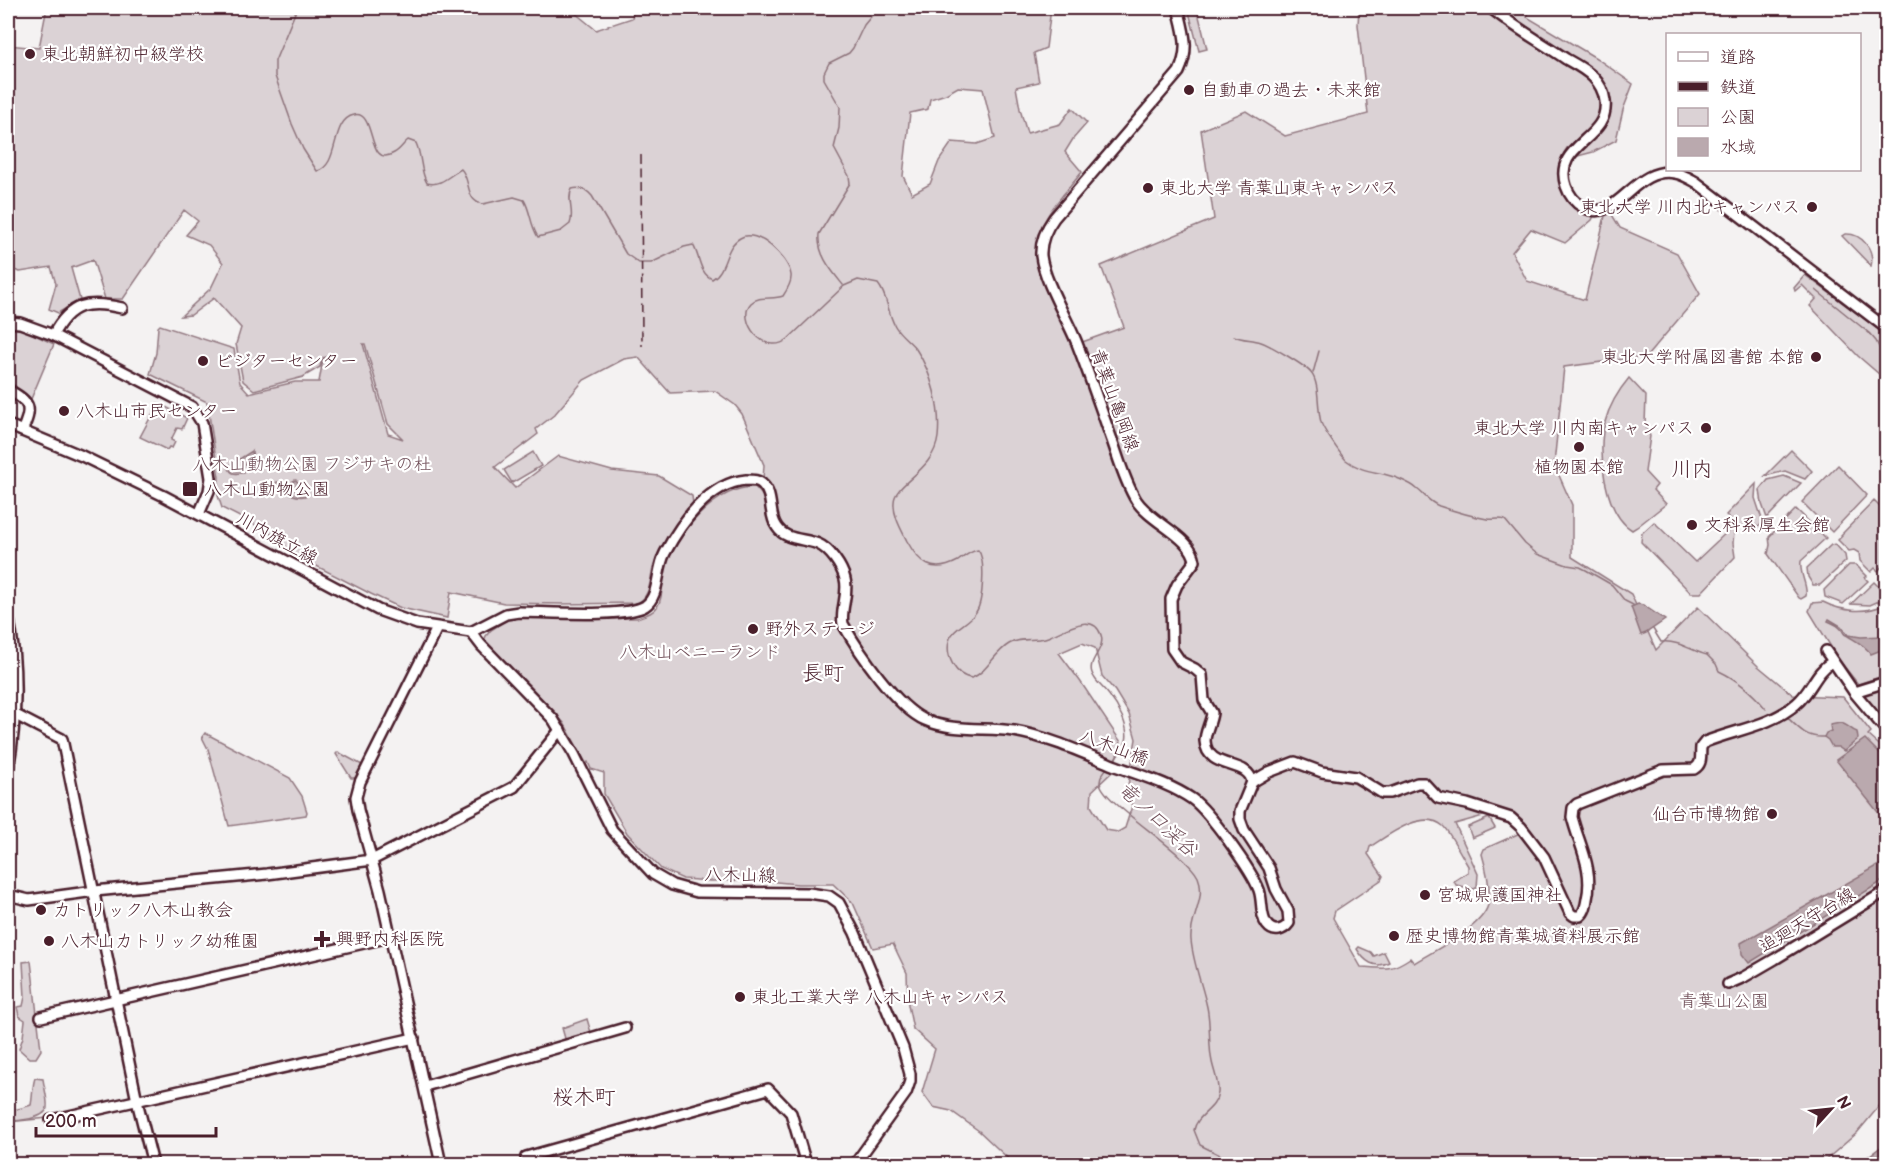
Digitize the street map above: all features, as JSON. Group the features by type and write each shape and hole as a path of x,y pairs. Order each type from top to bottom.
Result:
{"street":[{"name":"青葉山亀岡線","path":"1178,8 1186,49 1179,72 1054,218 1046,231 1041,254 1047,276 1074,338 1133,494 1152,519 1178,537 1194,555 1195,561 1177,585 1171,599 1172,649 1180,662 1202,675 1204,700 1212,713 1206,735 1208,750 1215,759 1248,773 1252,782"},
{"path":"1491,8 1591,75 1603,93 1605,108 1599,126 1573,151 1563,171 1566,186 1574,200 1589,209 1604,209 1651,175 1674,172 1696,182 1887,328"},
{"path":"53,335 64,317 75,308 95,303 122,308"},
{"path":"8,322 20,323 53,335 188,404 196,411 202,423 211,478 211,485 199,514"},
{"path":"8,390 29,408 30,413 22,431"},
{"name":"川内旗立線","path":"8,425 82,456 199,514 378,610 417,624 471,632"},
{"name":"八木山橋","path":"471,632 506,614 519,612 618,613 640,609 652,600 660,563 672,541 693,512 718,490 731,483 752,480 762,483 766,488 774,521 783,534 817,543 828,551 842,571 846,583 843,624 901,704 924,720 945,726 1017,732 1059,744 1183,793 1208,813 1258,888 1267,926 1281,930 1289,923 1288,911 1276,890 1269,868 1244,830 1240,819 1240,811 1252,782"},
{"path":"8,614 14,666 8,770"},
{"path":"437,628 357,789 356,797 414,1038 441,1164"},
{"name":"八木山線","path":"471,632 553,719 612,830 653,874 662,880 697,892 809,893 835,899 843,907 903,1048 910,1074 906,1093 855,1164"},
{"path":"1826,651 1854,692 1887,730"},
{"path":"8,662 8,690"},
{"path":"1252,782 1269,771 1295,762 1322,772 1356,777 1382,793 1390,793 1417,783 1424,783 1438,798 1467,804 1511,818 1521,827 1544,857 1570,913 1580,916 1584,910 1590,884 1587,861 1572,817 1573,808 1577,804 1656,772 1671,769 1694,769 1701,762 1701,747 1705,742 1779,716 1800,700 1820,670 1832,662"},
{"path":"1854,692 1887,682"},
{"path":"11,713 62,739 137,1101 153,1164"},
{"path":"8,895 29,900 372,860 514,788 560,730"},
{"name":"追廻天守台線","path":"1728,984 1744,977 1887,891"},
{"path":"41,1017 390,937"},
{"path":"425,1086 625,1029"},
{"path":"51,1120 414,1038"},
{"path":"526,1157 768,1089 791,1113 806,1164"}],"green space":[{"path":"50,8 569,8 596,30 632,18 634,8 1051,8 1046,48 1034,53 1039,82 1016,87 1027,133 1060,124 1072,108 1087,123 1065,152 1082,172 1045,219 1037,241 1036,253 1047,293 1074,345 1124,327 1101,266 1214,219 1201,130 1246,111 1285,136 1368,114 1358,25 1359,8 1531,8 1527,17 1596,58 1633,84 1623,110 1616,140 1593,152 1578,156 1567,148 1561,158 1559,180 1566,199 1583,212 1594,216 1565,243 1531,229 1512,252 1527,281 1585,300 1605,216 1611,213 1620,228 1677,253 1700,294 1647,356 1564,367 1554,464 1572,505 1572,557 1631,594 1656,650 1698,607 1758,666 1793,695 1843,697 1871,732 1868,735 1886,751 1886,1098 1857,1133 1821,1164 1014,1164 979,1131 951,1111 933,1107 922,1092 935,1049 913,1029 908,1005 907,973 893,944 873,948 853,903 833,884 683,879 661,869 627,833 604,794 604,773 591,769 564,723 484,641 491,630 508,619 529,617 637,618 655,609 661,597 665,566 671,553 700,514 726,494 740,489 755,487 762,495 764,465 742,414 735,405 715,391 670,393 638,357 624,359 584,380 554,415 536,429 538,434 495,467 515,488 558,456 612,471 659,476 692,496 693,504 661,548 648,591 638,603 504,603 451,592 447,618 401,608 295,555 269,532 222,508 218,496 219,477 207,402 150,374 156,353 158,327 160,325 234,349 240,383 249,393 295,382 319,382 323,359 332,356 322,358 320,367 303,377 254,390 243,381 236,344 241,328 214,298 191,315 181,316 211,288 223,263 209,245 186,235 198,221 184,210 123,299 105,299 93,260 71,268 80,300 58,313 49,309 56,284 51,267 20,272 8,268 8,45 39,48 46,12","holes":["958,87 983,89 995,138 977,144 952,142 939,161 930,184 912,194 903,176 910,113 928,109 930,99","363,344 365,344 388,424 403,439 388,434","1082,643 1095,648 1102,676 1115,691 1129,714 1136,739 1127,791 1132,806 1125,828 1118,832 1106,830 1091,806 1092,791 1112,772 1121,742 1059,653","1490,814 1524,826 1571,907 1585,913 1582,919 1572,920 1566,914 1539,858 1520,833 1484,849 1482,854 1487,872 1489,899 1484,914 1477,922 1414,963 1410,958 1392,967 1361,967 1333,918 1335,911 1381,880 1383,876 1368,854 1370,847 1405,826 1426,820 1435,821 1446,829 1468,866 1468,872 1454,881 1456,885 1474,889 1477,887 1478,874 1455,824"]},
{"path":"1188,8 1197,8 1207,49 1199,51"},
{"path":"1845,234 1862,239 1871,254 1871,266 1842,236"},
{"path":"1805,275 1886,335 1886,380 1858,356 1810,306 1816,299 1802,285 1795,291 1794,288"},
{"path":"8,327 20,328 54,344 31,399 8,381"},
{"path":"1629,378 1646,396 1645,424 1650,436 1645,472 1657,485 1653,490 1666,504 1632,530 1622,522 1609,496 1602,449 1607,416"},
{"path":"158,403 187,418 182,429 177,428 171,440 175,442 172,448 169,447 167,450 140,437"},
{"path":"1791,450 1812,471 1805,479 1785,471 1765,476"},
{"path":"533,452 541,466 512,483 504,470"},
{"path":"1838,465 1867,495 1832,532 1802,502"},
{"path":"1784,476 1801,483 1767,518 1760,490 1768,480"},
{"path":"1756,484 1755,498 1763,522 1759,527 1752,525 1739,527 1726,515"},
{"path":"1874,501 1886,513 1886,562 1878,571 1875,568 1871,572 1860,561 1859,553 1854,550 1849,551 1838,540"},
{"path":"1796,509 1826,538 1801,561 1806,596 1801,599 1768,554 1769,537"},
{"path":"1654,522 1695,562 1731,528 1734,532 1735,557 1701,593 1691,593 1641,542 1642,533"},
{"path":"1835,544 1845,555 1846,561 1820,585 1813,585 1808,577 1807,568 1831,545"},
{"path":"1849,565 1856,565 1867,576 1865,578 1868,581 1843,604 1825,597 1824,590"},
{"path":"1874,582 1886,594 1886,598 1870,605 1851,604"},
{"path":"1823,602 1838,608 1854,610 1871,609 1886,604 1886,675 1858,684 1839,660 1809,611 1812,603"},
{"path":"1886,685 1886,725 1865,693"},
{"path":"205,733 290,778 302,796 306,815 229,826 208,749 202,737"},
{"path":"338,752 362,765 357,778 351,778 336,754"},
{"path":"1489,818 1495,828 1472,838 1468,827"},
{"path":"1359,947 1371,952 1374,956 1384,952 1389,962 1379,965 1370,963 1357,949"},
{"path":"31,961 41,1050 36,1058 29,1058 19,1049 25,1020 19,1016 17,1007 23,1006 25,997 23,962"},
{"path":"587,1019 592,1036 566,1042 562,1028"},
{"path":"35,1078 43,1079 47,1101 45,1112 30,1119 8,1121 8,1110 31,1105"}],"water":[{"path":"252,451 253,461 250,458 247,460 244,473 232,472 230,465"},
{"path":"295,480 308,495 294,495 281,491 276,486 277,482 287,485"},
{"path":"1638,604 1665,620 1641,635 1631,607"},
{"path":"1829,619 1841,626 1848,635 1882,636 1886,641 1886,648 1871,654 1845,635 1838,626 1828,621"},
{"path":"1840,723 1857,732 1858,739 1844,751 1838,747 1832,747 1824,737 1831,731 1830,725"},
{"path":"1865,739 1886,760 1886,812 1881,816 1836,760"},
{"path":"1886,861 1886,879 1749,963 1742,954 1741,943"},
{"path":"1886,1138 1886,1164 1858,1164 1882,1146"}],"waterway":[{"name":"竜ノ口渓谷","path":"297,8 275,61 275,76 303,149 317,171 329,161 341,125 354,115 361,116 366,121 375,147 385,156 394,153 408,140 416,143 427,183 441,182 461,169 471,195 477,202 483,204 514,197 524,200 538,237 561,231 570,224 572,215 570,193 572,189 578,188 592,196 626,254 639,263 651,263 693,245 702,269 712,279 720,270 731,247 740,238 747,236 763,240 785,260 791,275 788,289 783,296 758,299 751,303 747,310 747,318 755,334 770,344 779,344 788,339 844,286 858,280 878,284 884,294 895,326 916,349 927,369 937,403 939,426 935,449 929,459 896,495 894,507 898,522 916,555 927,564 934,567 949,565 978,550 982,562 983,581 978,607 973,616 955,630 950,638 949,651 952,664 961,674 972,678 1013,642 1045,638 1083,623 1097,627 1102,640 1092,664 1092,673 1116,704 1127,735 1125,744 1114,760"},
{"path":"843,285 826,261 819,241 819,234 850,183 849,176 834,148 839,128 840,107 824,79 824,73 829,63 849,53 864,25 878,8"},
{"path":"1816,290 1869,333 1876,341 1886,361"},
{"path":"1234,336 1266,344 1311,373 1316,383 1322,425 1346,460 1364,470 1408,483 1439,506 1481,518 1505,520 1525,544 1537,554 1586,570 1612,585 1625,601 1633,605"},
{"path":"1313,373 1319,351"},
{"path":"1653,629 1661,642 1679,644 1707,655 1719,671 1745,687 1766,709"},
{"path":"1788,718 1808,734 1824,737"},
{"name":"竜ノ口渓谷","path":"1109,766 1100,780 1104,791 1177,854 1198,877 1200,893 1191,940 1207,1007 1211,1055 1218,1093 1214,1104 1199,1120 1194,1130 1200,1145 1238,1164"},
{"path":"8,1122 48,1118"}],"railway":[{"path":"641,155 642,346"}],"place":[{"name":"東北朝鮮初中級学校","path":"30,54"},
{"name":"自動車の過去・未来館","path":"1189,90"},
{"name":"東北大学 青葉山東キャンパス","path":"1148,188"},
{"name":"東北大学 川内北キャンパス","path":"1812,207"},
{"name":"東北大学附属図書館 本館","path":"1816,357"},
{"name":"ビジターセンター","path":"203,361"},
{"name":"八木山市民センター","path":"64,411"},
{"name":"東北大学 川内南キャンパス","path":"1706,428"},
{"name":"植物園本館","path":"1579,447"},
{"name":"八木山動物公園","path":"190,489"},
{"name":"文科系厚生会館","path":"1692,525"},
{"name":"野外ステージ","path":"753,629"},
{"name":"仙台市博物館","path":"1772,814"},
{"name":"宮城県護国神社","path":"1425,895"},
{"name":"カトリック八木山教会","path":"41,910"},
{"name":"歴史博物館青葉城資料展示館","path":"1394,936"},
{"name":"興野内科医院","path":"322,939"},
{"name":"八木山カトリック幼稚園","path":"49,941"},
{"name":"東北工業大学 八木山キャンパス","path":"740,997"}],"district":[{"name":"川内","path":"1692,469"},
{"name":"長町","path":"823,673"},
{"name":"桜木町","path":"584,1097"}],"park label":[{"name":"八木山動物公園 フジサキの杜","path":"312,464"},
{"name":"八木山ベニーランド","path":"700,652"},
{"name":"青葉山公園","path":"1724,1001"}]}
